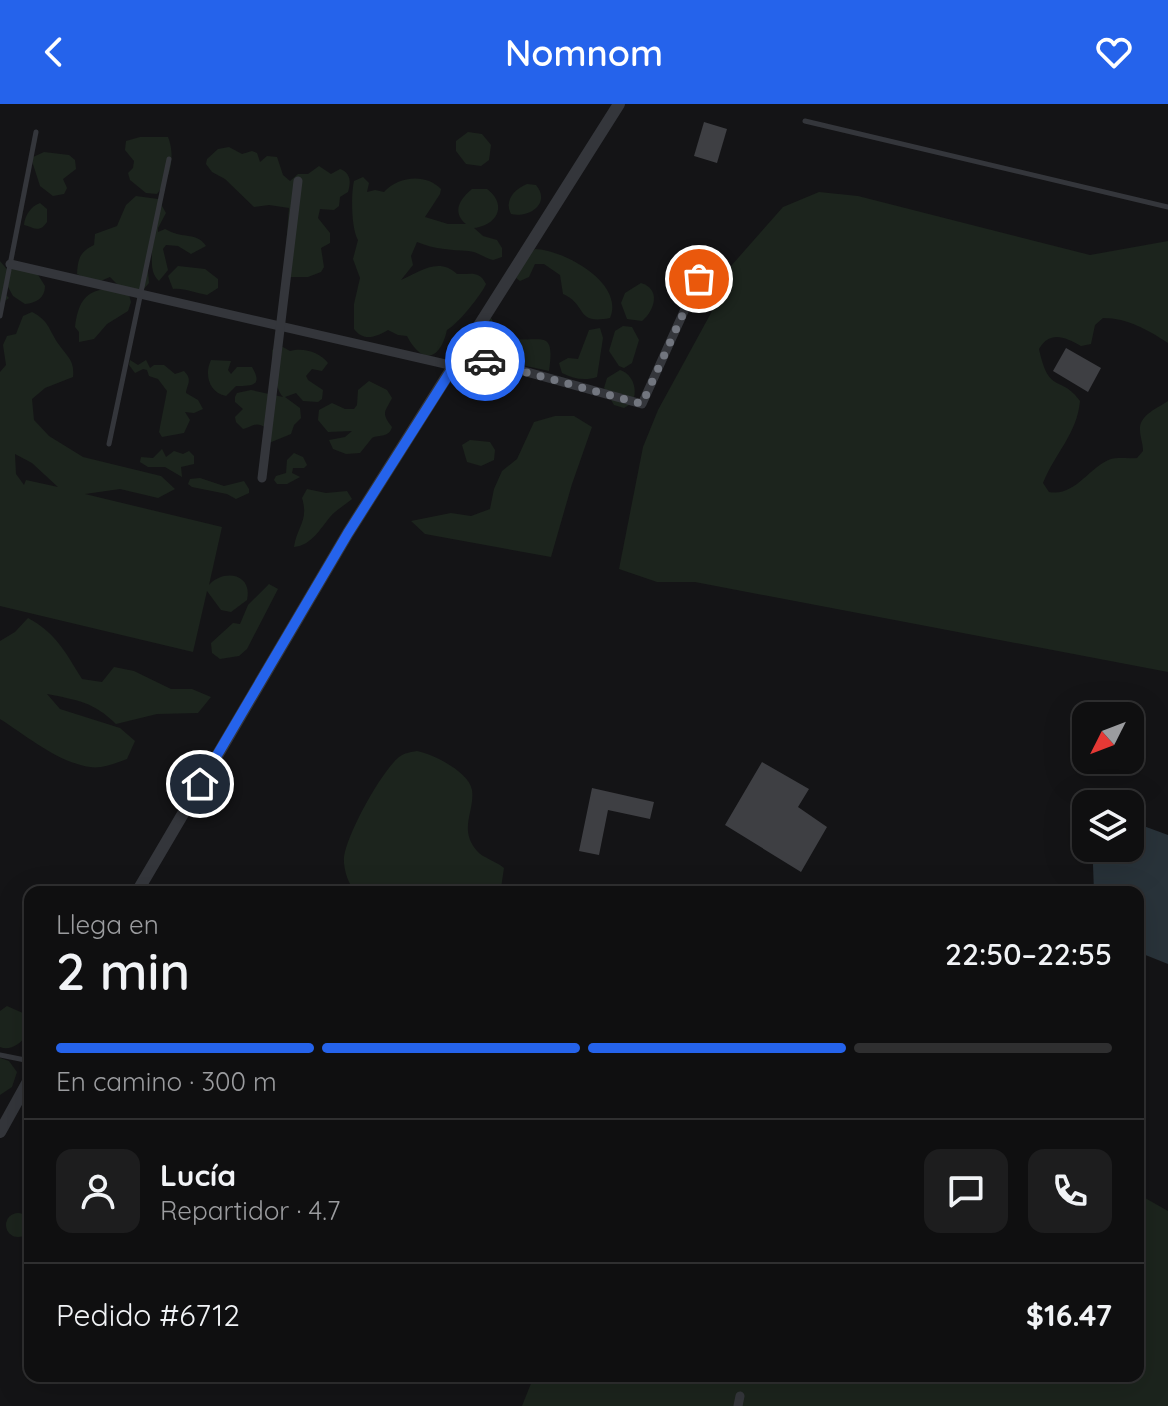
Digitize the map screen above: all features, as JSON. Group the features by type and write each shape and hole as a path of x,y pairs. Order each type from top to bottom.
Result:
{"street":[{"path":"141,886 348,533 619,104"},
{"path":"262,478 298,181"},
{"path":"462,354 642,404 710,254"},
{"path":"10,264 454,366"},
{"path":"0,1132 24,1089"}],"lane":[{"path":"805,121 1168,207"},
{"path":"0,316 36,132"},
{"path":"109,444 169,159"},
{"path":"0,1055 24,1060"}],"shaded area":[{"path":"468,132 482,134 491,145 489,160 481,166 466,164 456,151 456,141"},
{"path":"140,137 168,137 170,167 157,194 146,193 130,180 128,173 134,161 125,150 126,141"},
{"path":"229,147 242,154 257,153 260,162 267,156 277,157 283,175 290,181 298,174 308,174 319,166 331,174 340,169 346,173 349,188 340,197 339,206 334,210 320,209 318,218 330,233 330,243 321,248 324,267 321,272 308,277 288,277 284,273 289,208 269,205 254,207 225,179 212,172 206,164 207,159 218,149"},
{"path":"44,152 69,155 75,160 76,169 63,179 67,188 64,194 53,196 40,186 31,158"},
{"path":"363,177 369,183 367,192 384,192 412,178 428,180 441,189 425,217 448,224 466,224 458,211 464,197 472,189 487,189 497,201 494,219 474,228 483,236 497,240 502,248 502,257 493,260 471,251 436,248 417,242 411,256 413,265 401,280 428,268 443,266 457,274 480,276 486,284 469,309 447,330 440,348 430,356 419,352 407,336 388,330 366,337 354,329 354,304 360,278 353,259 358,240 352,194 354,181"},
{"path":"527,184 536,185 540,203 525,214 511,214 509,205 512,196"},
{"path":"819,192 858,196 1090,255 1168,241 1168,343 1129,322 1103,318 1095,325 1091,344 1081,346 1064,338 1053,337 1039,349 1051,379 1067,388 1080,401 1075,424 1043,483 1049,492 1067,490 1111,459 1137,458 1143,451 1140,430 1143,420 1168,401 1168,672 695,582 657,582 619,569 643,447 658,410 717,302 731,266 783,207"},
{"path":"136,196 158,199 166,213 158,232 165,229 194,237 206,246 191,254 178,246 166,245 163,249 168,270 159,281 153,271 152,251 147,261 149,283 141,292 128,291 131,302 128,311 107,324 94,339 79,342 79,332 75,327 83,300 102,289 121,288 110,277 96,283 77,274 79,260 94,245 95,234 117,226 126,205"},
{"path":"40,203 47,209 47,222 39,229 24,225 29,211"},
{"path":"535,249 561,255 601,281 612,305 610,318 591,319 586,316 571,298 563,294 560,275 544,264 535,264 529,277 520,281 516,278"},
{"path":"0,261 9,272 17,265 35,270 45,286 42,297 25,304 13,296 7,285 5,294 9,298 0,304"},
{"path":"178,266 205,269 218,279 218,288 207,295 173,289 168,276"},
{"path":"641,283 654,295 653,306 642,321 627,319 621,303 625,293"},
{"path":"32,312 45,322 73,366 73,377 45,388 32,399 34,420 49,436 83,457 161,476 175,489 158,498 120,489 85,494 222,527 209,585 222,577 236,576 246,584 247,600 231,612 221,610 207,591 193,652 0,606 0,372 6,365 3,345 7,336 16,334 23,316","holes":["15,454 32,463 58,487 26,480 24,485 16,474"]},
{"path":"488,317 492,319 494,335 511,339 539,339 548,343 549,371 468,353"},
{"path":"623,326 632,327 639,340 632,363 624,368 619,366 609,351 615,331"},
{"path":"600,328 603,338 597,377 580,379 562,373 559,363 568,358 578,359 589,330"},
{"path":"281,346 290,351 311,351 328,363 322,371 312,369 306,376 323,390 322,399 318,402 303,401 296,393 285,397 300,408 301,418 291,434 269,443 262,425 243,429 236,422 235,417 243,409 235,402 235,397 237,393 251,390 283,397 276,381 272,350"},
{"path":"130,360 138,365 146,360 150,368 164,365 175,374 184,371 187,374 186,393 198,400 203,409 194,413 185,412 190,420 184,433 162,437 159,432 167,391 158,379 149,376 147,370 135,373 129,365"},
{"path":"211,360 231,361 228,370 231,374 237,367 252,367 256,382 236,386 226,396 220,394 210,382 208,371"},
{"path":"620,370 632,379 635,389 632,403 624,408 614,405 604,388 607,378"},
{"path":"369,381 387,390 392,398 385,412 391,430 372,438 360,453 346,454 333,449 329,440 345,437 352,431 328,432 318,420 319,410 332,403 354,409 358,390"},
{"path":"555,416 574,416 592,427 551,557 425,534 411,521 451,513 471,516 490,509 502,471 517,459 534,422"},
{"path":"470,440 490,442 495,450 494,460 481,466 467,462 462,445"},
{"path":"162,449 166,457 174,451 183,454 189,451 194,456 194,464 181,467 182,477 165,467 148,467 140,462 141,457 153,458"},
{"path":"294,453 303,457 307,465 293,468 292,473 300,477 287,484 277,484 274,480 276,476 286,473 287,460"},
{"path":"200,478 224,486 244,481 249,493 236,499 188,484 190,479"},
{"path":"307,489 326,493 347,491 352,499 332,514 311,540 294,547 303,518 302,498"},
{"path":"269,584 278,589 247,649 239,656 220,659 212,653 211,643 233,623 240,624 248,605"},
{"path":"28,618 53,637 82,679 102,682 114,667 134,671 171,689 192,689 211,697 198,713 157,714 116,724 92,706 47,694 60,709 120,728 135,741 127,759 109,765 90,767 66,760 0,719 0,641 15,632"},
{"path":"417,751 432,756 449,765 469,783 472,790 468,820 471,843 480,853 504,868 501,886 351,886 344,857 358,819 374,789 392,765 408,753"},
{"path":"1144,826 1168,835 1168,964 1144,954 1144,886 1094,886 1093,862 1144,862"},
{"path":"7,1006 24,1014 24,1038 14,1046 0,1047 0,1011"},
{"path":"0,1058 9,1061 17,1072 12,1087 0,1095"},
{"path":"1144,1197 1168,1211 1168,1406 522,1406 532,1382 1144,1382"},
{"path":"13,1214 23,1214 24,1235 13,1236 7,1230 7,1220"}],"building":[{"path":"704,122 727,129 717,163 694,156"},
{"path":"1066,348 1101,368 1088,392 1053,371"},
{"path":"762,762 809,789 798,807 827,827 801,872 725,825"},
{"path":"592,788 654,802 650,819 608,810 599,855 579,851"}],"way so far":[{"path":"485,361 642,404 699,279"}],"route":[{"path":"200,784 348,533 462,354 485,361"}]}
